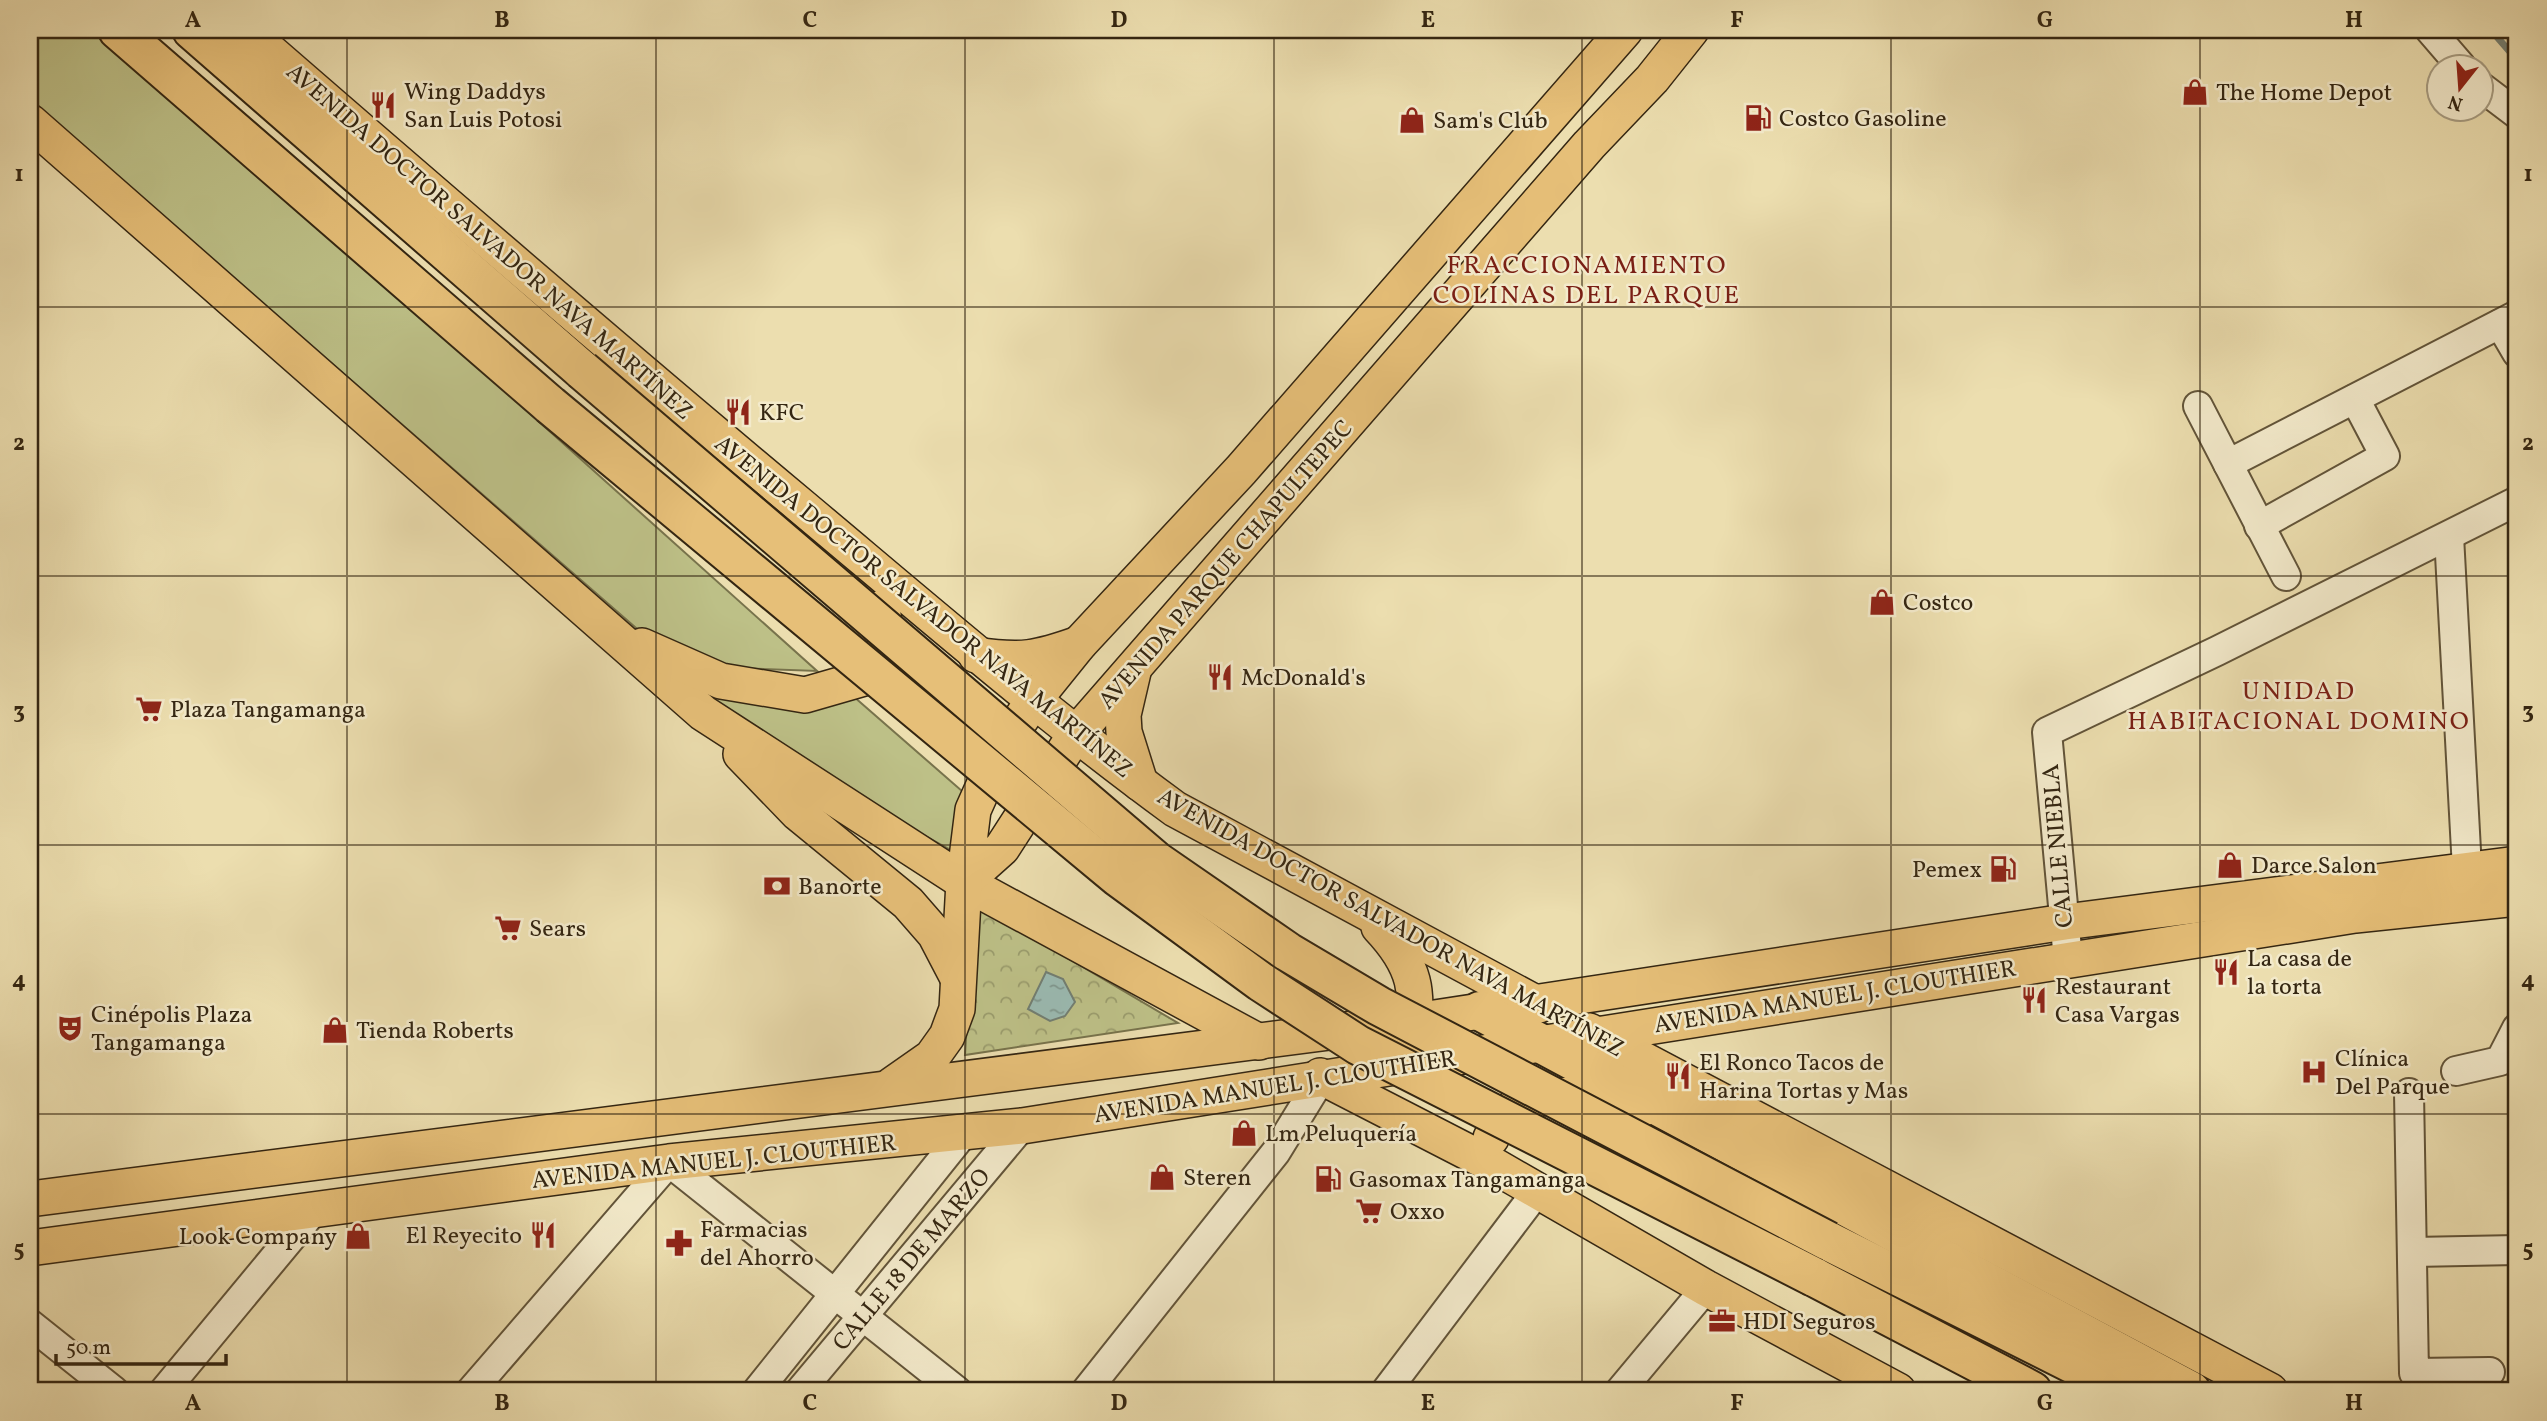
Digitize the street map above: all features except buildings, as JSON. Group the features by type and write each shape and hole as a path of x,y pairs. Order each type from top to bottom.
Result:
{"highway":[{"path":"118,30 550,405 1118,877 1261,982 1358,1045 2032,1391"},
{"name":"AVENIDA DOCTOR SALVADOR NAVA MARTÍNEZ","path":"191,30 582,370 1167,869 1288,952 1379,1006 1828,1241 2127,1391"},
{"path":"1480,1011 2191,1391"},
{"path":"1923,1336 2004,1391"}],"main road":[{"name":"AVENIDA DOCTOR SALVADOR NAVA MARTÍNEZ","path":"245,30 556,302 976,655 1175,809 2020,1262 2270,1391"},
{"name":"AVENIDA PARQUE CHAPULTEPEC","path":"964,882 973,810 999,751 1033,701 1079,644 1220,493 1625,30"},
{"name":"AVENIDA PARQUE CHAPULTEPEC","path":"964,882 1002,848 1075,734 1294,487 1580,156 1652,79 1690,30"},
{"path":"30,122 703,713 798,813 908,903 935,934 959,978"},
{"path":"1220,493 1253,499 1273,496 1294,487"},
{"path":"610,631 721,681 805,695 864,678 877,664 887,642 884,610 799,505"},
{"path":"976,655 1015,661 1044,656 1079,644"},
{"path":"1134,667 1122,715 1124,732 1140,783"},
{"path":"703,713 964,882 1322,1077 1491,1164 1879,1387"},
{"name":"AVENIDA MANUEL J. CLOUTHIER","path":"30,1199 232,1176 1415,1021 2065,922 2517,864"},
{"path":"886,1089 932,1057 947,1036 957,1009 964,882"},
{"name":"AVENIDA MANUEL J. CLOUTHIER","path":"30,1248 669,1162 962,1135 2356,915 2517,898"},
{"path":"1367,914 1395,944 1410,967 1416,991 1415,1021 1406,1067"},
{"path":"1491,1164 1490,1140 1505,1114 1531,1102 1575,1094 1618,1098 1699,1130"},
{"path":"669,1162 674,1116"},
{"path":"2020,1262 2052,1316"}],"street":[{"path":"2430,30 2449,52"},
{"path":"2494,97 2517,114"},
{"path":"2228,464 2509,320 2517,353"},
{"path":"2259,526 2385,456 2355,399"},
{"path":"2198,406 2286,576"},
{"path":"2467,869 2449,536 2517,501"},
{"name":"CALLE NIEBLA","path":"2068,960 2047,732 2449,536"},
{"path":"2456,1071 2500,1061 2517,1027"},
{"path":"1086,1391 1276,1152 1322,1077"},
{"path":"2409,1093 2414,1373 2490,1372"},
{"name":"CALLE 18 DE MARZO","path":"800,1391 1022,1126"},
{"name":"CALLE 18 DE MARZO","path":"757,1391 962,1135"},
{"path":"471,1391 669,1162 957,1391"},
{"path":"1386,1391 1538,1191"},
{"path":"164,1391 314,1210"},
{"path":"2413,1252 2517,1250"},
{"path":"1620,1391 1706,1288"},
{"path":"30,1324 114,1391"}],"green space":[{"path":"30,30 94,32 401,298 817,671 736,668 643,634 30,101"},
{"path":"853,696 970,798 954,852 829,783 703,697 794,705"},
{"path":"974,903 1178,1023 965,1055"}],"water":[{"path":"1046,972 1063,979 1075,1002 1065,1016 1050,1021 1028,1009"}],"waterway":[{"path":"2491,30 2517,60"}],"place":[{"name":"The Home Depot","path":"2195,92"},
{"name":"Wing Daddys San Luis Potosi","path":"383,105"},
{"name":"Costco Gasoline","path":"1758,118"},
{"name":"Sam's Club","path":"1412,120"},
{"name":"KFC","path":"738,412"},
{"name":"Costco","path":"1882,602"},
{"name":"McDonald's","path":"1220,677"},
{"name":"Plaza Tangamanga","path":"149,709"},
{"name":"Darce Salon","path":"2230,865"},
{"name":"Pemex","path":"2003,869"},
{"name":"Banorte","path":"777,886"},
{"name":"Sears","path":"508,928"},
{"name":"La casa de la torta","path":"2226,972"},
{"name":"Restaurant Casa Vargas","path":"2034,1000"},
{"name":"Cinépolis Plaza Tangamanga","path":"70,1028"},
{"name":"Tienda Roberts","path":"335,1030"},
{"name":"Clínica Del Parque","path":"2314,1072"},
{"name":"El Ronco Tacos de Harina Tortas y Mas","path":"1678,1076"},
{"name":"Lm Peluquería","path":"1244,1133"},
{"name":"Steren","path":"1162,1177"},
{"name":"Gasomax Tangamanga","path":"1328,1179"},
{"name":"Oxxo","path":"1369,1211"},
{"name":"El Reyecito","path":"543,1235"},
{"name":"Look Company","path":"358,1236"},
{"name":"Farmacias del Ahorro","path":"679,1243"},
{"name":"HDI Seguros","path":"1722,1321"}],"district":[{"name":"FRACCIONAMIENTO COLINAS DEL PARQUE","path":"1587,279"},
{"name":"UNIDAD HABITACIONAL DOMINO","path":"2299,705"}]}
